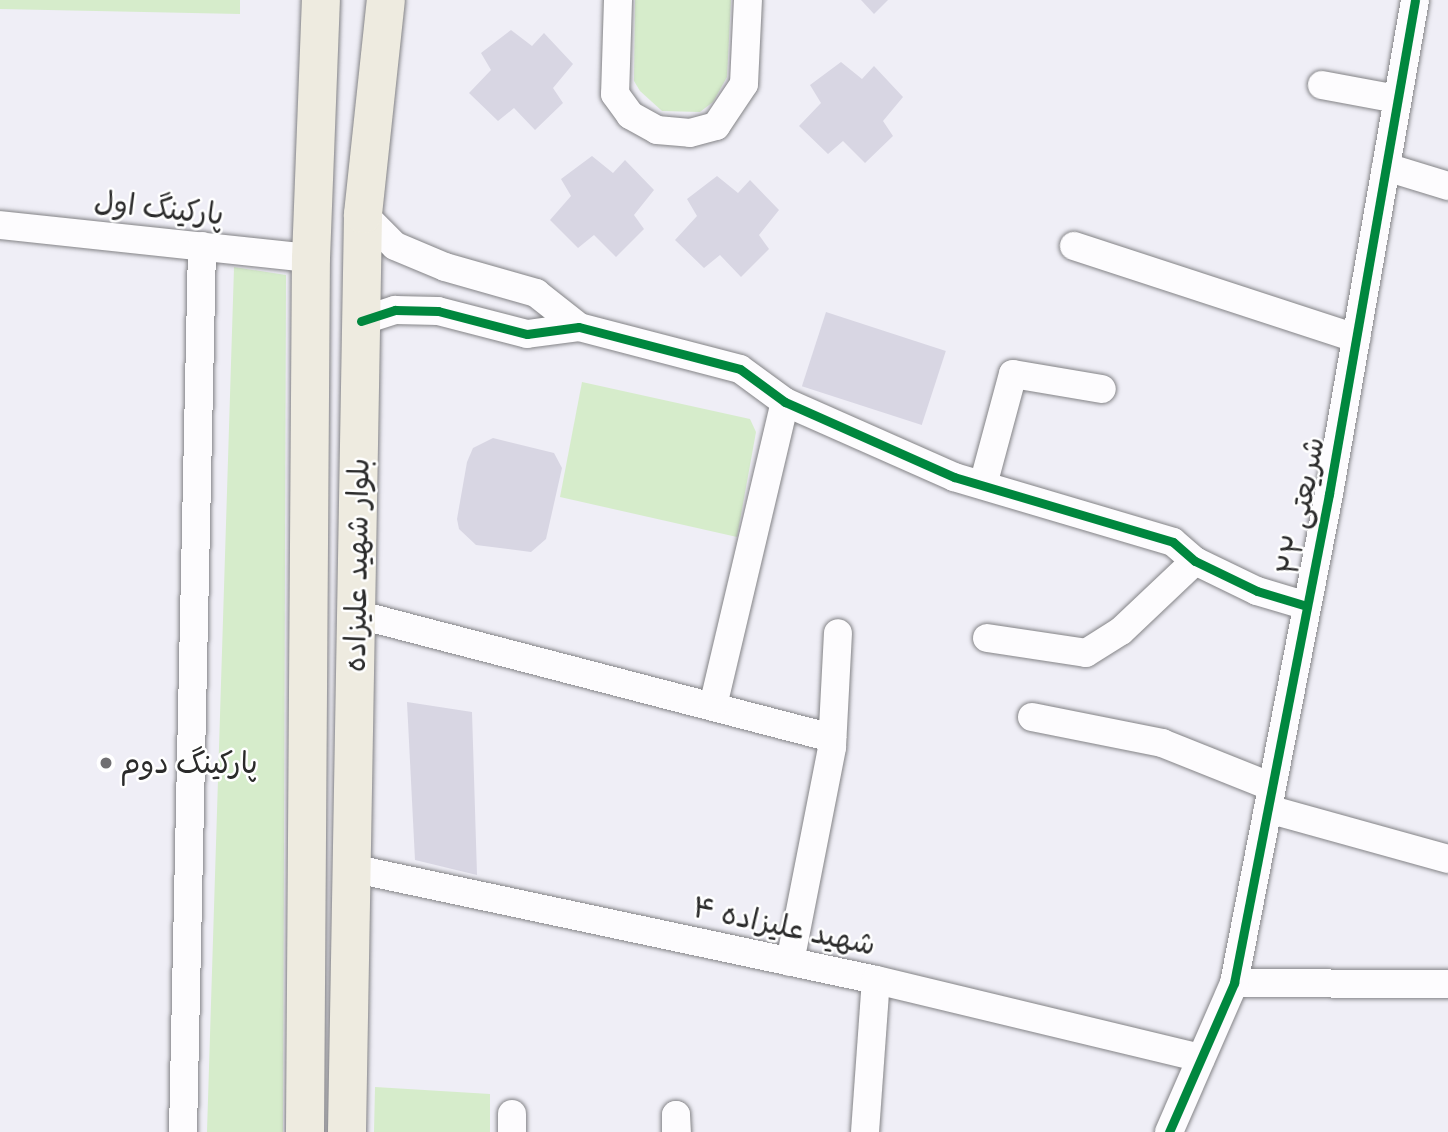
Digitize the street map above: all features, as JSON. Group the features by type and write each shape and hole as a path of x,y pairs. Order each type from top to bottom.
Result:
{"main road":[{"name":"بلوار شهید علیزاده","path":"347,1132 363,214 386,0"},
{"name":"بلوار شهید علیزاده","path":"305,1132 311,258 322,8"}],"street":[{"path":"618,0 615,94 630,115 657,130 690,133 716,126 744,84 748,0"},
{"name":"شریعتی ۲۲","path":"1169,1132 1234,983 1307,606 1415,0"},
{"path":"1322,85 1397,99"},
{"path":"1386,167 1448,187"},
{"path":"363,214 395,246 445,267 536,293 579,327"},
{"name":"پارکینگ اول","path":"0,225 311,258"},
{"path":"183,1132 202,246"},
{"path":"1074,246 1356,338"},
{"path":"361,321 396,310 438,311 527,334 579,327 740,369 785,402 983,485 1173,542 1195,561 1257,591 1307,606"},
{"path":"983,485 1013,374 1102,389"},
{"path":"713,706 785,402"},
{"path":"987,638 1086,653 1132,622 1195,561"},
{"path":"356,614 832,737"},
{"path":"790,962 832,737 838,633"},
{"path":"1032,717 1163,743 1270,798 1448,859"},
{"name":"شهید علیزاده ۴","path":"351,868 876,980 1201,1058"},
{"path":"865,1132 876,980"},
{"path":"1234,983 1448,984"}],"green space":[{"path":"0,0 240,0 240,14 0,9"},
{"path":"635,0 731,0 727,77 713,102 700,112 662,111 640,91 634,81"},
{"path":"234,267 286,275 283,1132 207,1132"},
{"path":"582,382 750,419 756,432 737,537 560,497"},
{"path":"375,1087 490,1094 490,1132 374,1132"}],"building":[{"path":"861,0 888,0 874,14"},
{"path":"511,30 532,46 544,33 573,64 553,88 563,103 535,130 514,108 498,121 469,93 491,70 481,53"},
{"path":"841,62 862,79 874,66 903,97 883,121 893,136 865,163 843,141 828,154 799,126 821,103 810,85"},
{"path":"592,156 613,173 625,160 654,190 634,215 644,229 616,257 594,235 578,248 550,220 571,196 561,179"},
{"path":"717,176 738,193 750,180 779,210 759,235 769,249 741,277 720,255 704,268 675,240 697,216 687,199"},
{"path":"826,312 946,351 922,425 802,386"},
{"path":"493,438 554,453 562,468 546,539 531,552 476,545 459,529 457,519 467,462 473,448"},
{"path":"407,702 472,712 477,875 415,860"}],"cycle path":[{"path":"1169,1132 1234,983 1329,494 1415,0"},
{"path":"361,321 395,310 438,311 527,334 579,327 740,369 785,402 954,477 1173,542 1195,561 1257,591 1307,606"}],"place":[{"name":"پارکینگ دوم","path":"106,763"}]}
